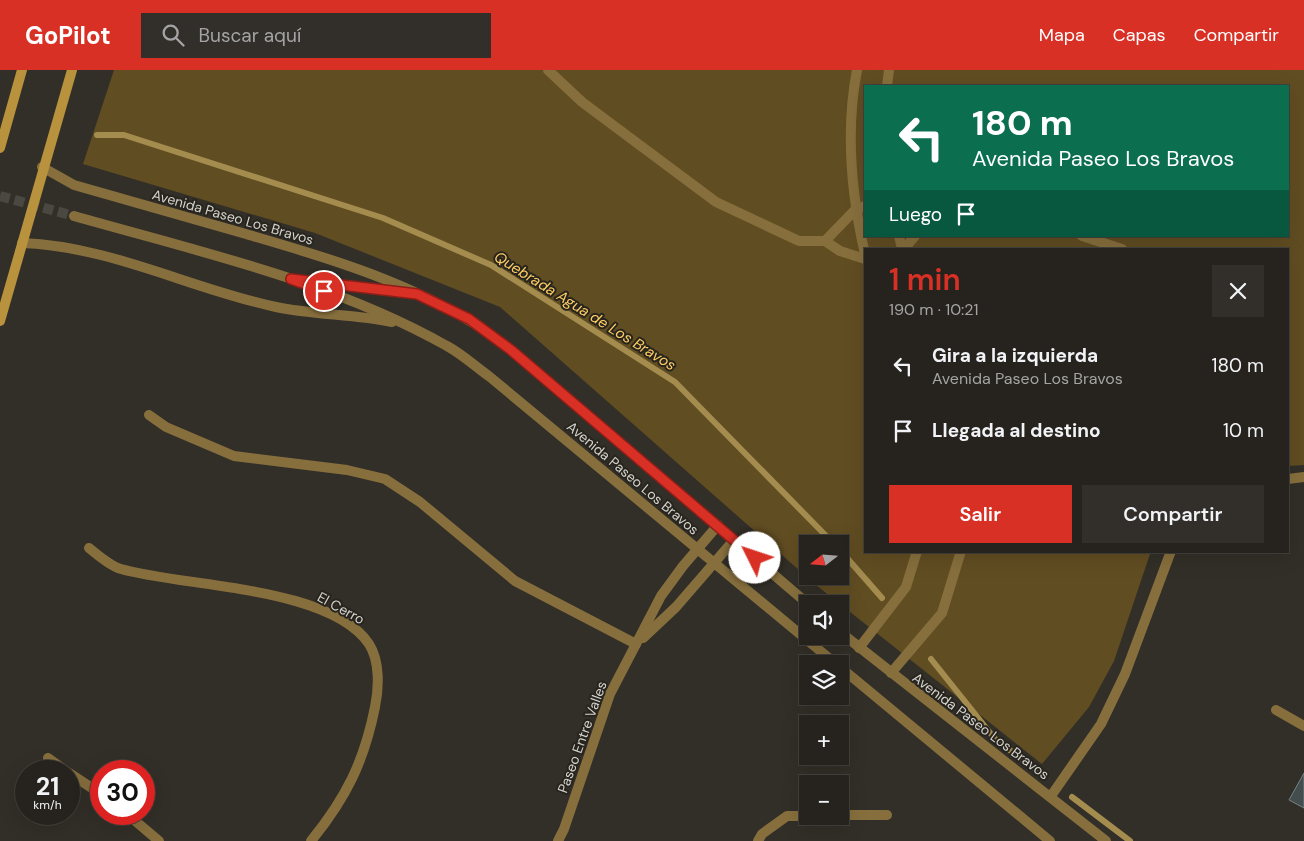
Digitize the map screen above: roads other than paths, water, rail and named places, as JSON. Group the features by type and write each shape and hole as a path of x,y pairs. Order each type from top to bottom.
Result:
{"main road":[{"path":"0,148 22,70"},
{"path":"0,321 42,167 72,70"}],"street":[{"path":"548,70 582,102 716,202 799,240 825,241 840,251 864,259"},
{"path":"857,70 850,146 864,248"},
{"path":"887,85 889,70"},
{"name":"Avenida Paseo Los Bravos","path":"42,167 74,185 306,252 444,305 491,334 718,525 799,596"},
{"path":"825,241 860,208"},
{"name":"Avenida Paseo Los Bravos","path":"74,216 291,279 372,308 448,346 490,377 825,655"},
{"path":"904,248 914,237"},
{"path":"1085,237 1119,248"},
{"name":"Avenida Paseo Los Bravos","path":"22,243 66,247 276,307 351,315 406,325"},
{"name":"Avenida Paseo Los Bravos","path":"291,279 417,294"},
{"path":"148,415 166,427 234,456 347,470 385,480 420,502 515,581 636,644"},
{"path":"1289,479 1304,477"},
{"name":"Paseo Entre Valles","path":"558,841 564,829 610,694 661,596 718,525"},
{"name":"Paseo Entre Valles","path":"636,644 676,607 734,540"},
{"name":"El Cerro","path":"89,548 119,568 261,593 300,602 346,624 360,634 369,644 375,656 377,696 362,760 334,814 311,841"},
{"path":"859,648 906,588 916,553"},
{"path":"891,673 942,614 960,553"},
{"path":"1051,796 1101,724 1125,674 1170,553"},
{"name":"Avenida Paseo Los Bravos","path":"849,640 1106,841"},
{"path":"849,674 1050,841"},
{"path":"1276,710 1304,726"},
{"path":"849,815 887,815"},
{"path":"758,841 762,834 787,816 799,816"},
{"path":"140,825 159,841"}],"waterway":[{"name":"Quebrada Agua de Los Bravos","path":"97,135 124,135 383,218 491,265 675,382 825,535"},
{"name":"Quebrada Agua de Los Bravos","path":"849,560 882,598"},
{"name":"Quebrada Agua de Los Bravos","path":"931,659 995,739 1043,775"},
{"name":"Quebrada Agua de Los Bravos","path":"1072,797 1130,841"}],"tunnel":[{"path":"0,196 74,216"}]}
